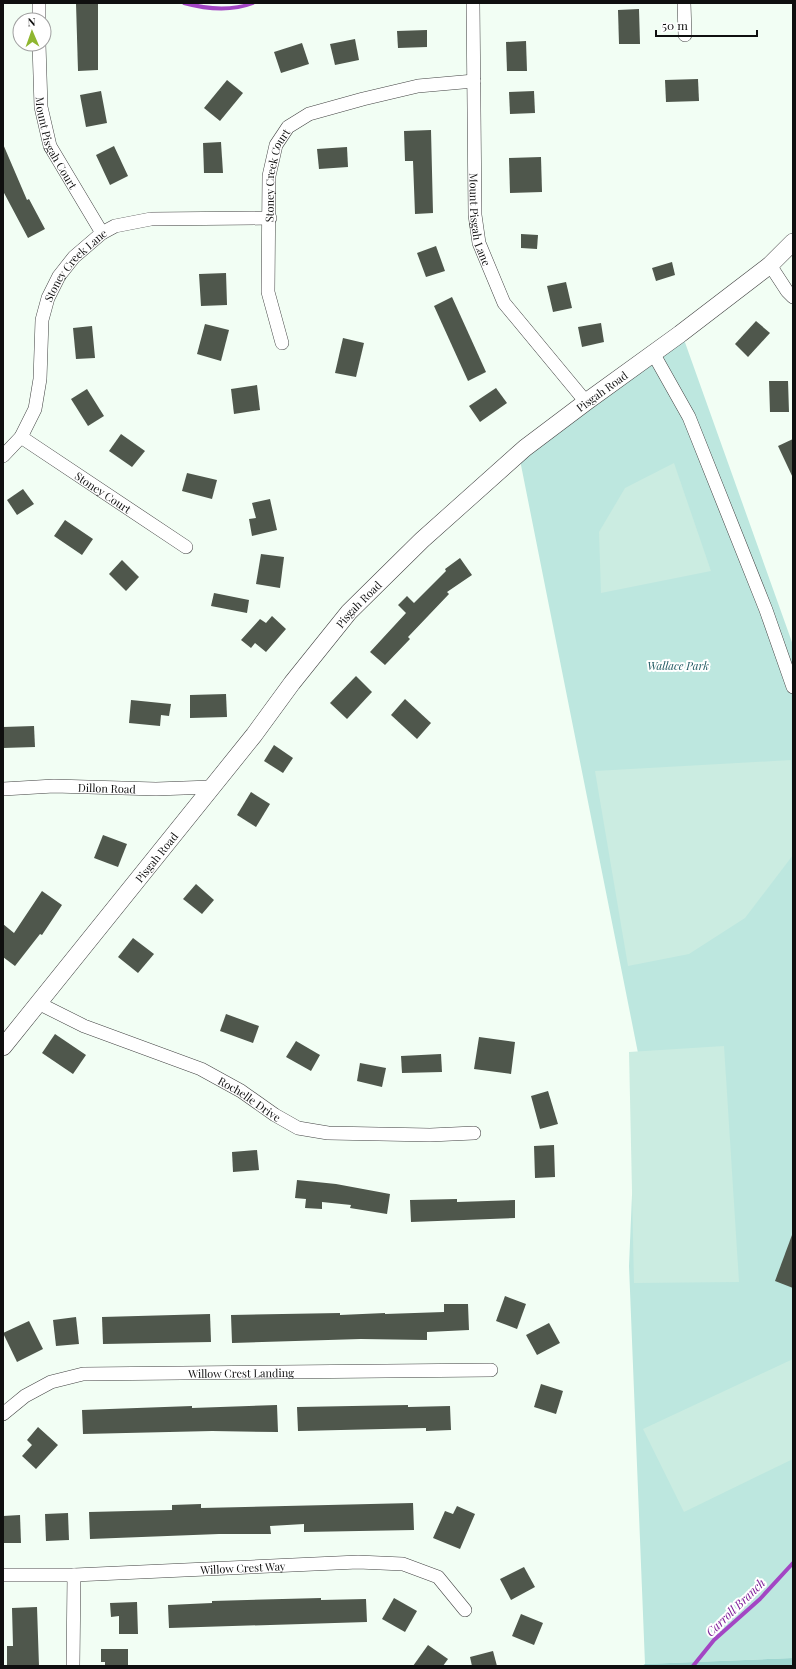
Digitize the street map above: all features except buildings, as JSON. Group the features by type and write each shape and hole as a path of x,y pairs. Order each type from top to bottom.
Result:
{"street":[{"name":"Mount Pisgah Lane","path":"473,3 475,215 479,243 504,303 586,402"},
{"path":"684,3 685,35"},
{"name":"Mount Pisgah Court","path":"39,52 41,107 50,146 102,233"},
{"name":"Stoney Creek Court","path":"282,343 268,292 270,218 269,176 276,145 288,127 309,114 363,99 418,86 474,81"},
{"name":"Stoney Creek Lane","path":"3,456 21,437 35,409 40,380 42,320 48,298 59,276 74,257 102,233 115,226 150,219 270,218"},
{"name":"Pisgah Road","path":"3,1047 254,735 292,683 349,612 422,540 525,448 770,265 793,242"},
{"path":"770,265 787,291 793,297"},
{"path":"653,353 689,417 766,610 793,686"},
{"name":"Stoney Court","path":"21,437 186,547"},
{"name":"Dillon Road","path":"3,789 54,786 156,789 211,788"},
{"name":"Rochelle Drive","path":"38,1003 84,1026 201,1069 241,1091 275,1115 298,1128 328,1133 474,1133"},
{"name":"Willow Crest Landing","path":"3,1414 25,1396 51,1382 83,1374 491,1370"},
{"name":"Willow Crest Way","path":"3,1575 74,1576 358,1562 403,1564 438,1577 465,1610"},
{"path":"73,1666 74,1576"}],"green space":[{"name":"Wallace Park","path":"682,334 793,645 793,1658 645,1664 629,1266 638,1053 519,455"}],"shaded area":[{"path":"674,463 711,571 601,593 599,532 625,488"},
{"path":"791,760 793,855 745,918 689,954 628,966 595,771"},
{"path":"724,1046 739,1282 634,1283 629,1052"},
{"path":"793,1359 793,1459 684,1512 643,1429"},
{"path":"793,1658 793,1666 642,1666 645,1664"}],"waterway":[{"path":"184,3 201,7 219,8 245,6 253,3"},
{"name":"Carroll Branch","path":"693,1666 714,1640 760,1599 793,1563"}]}
